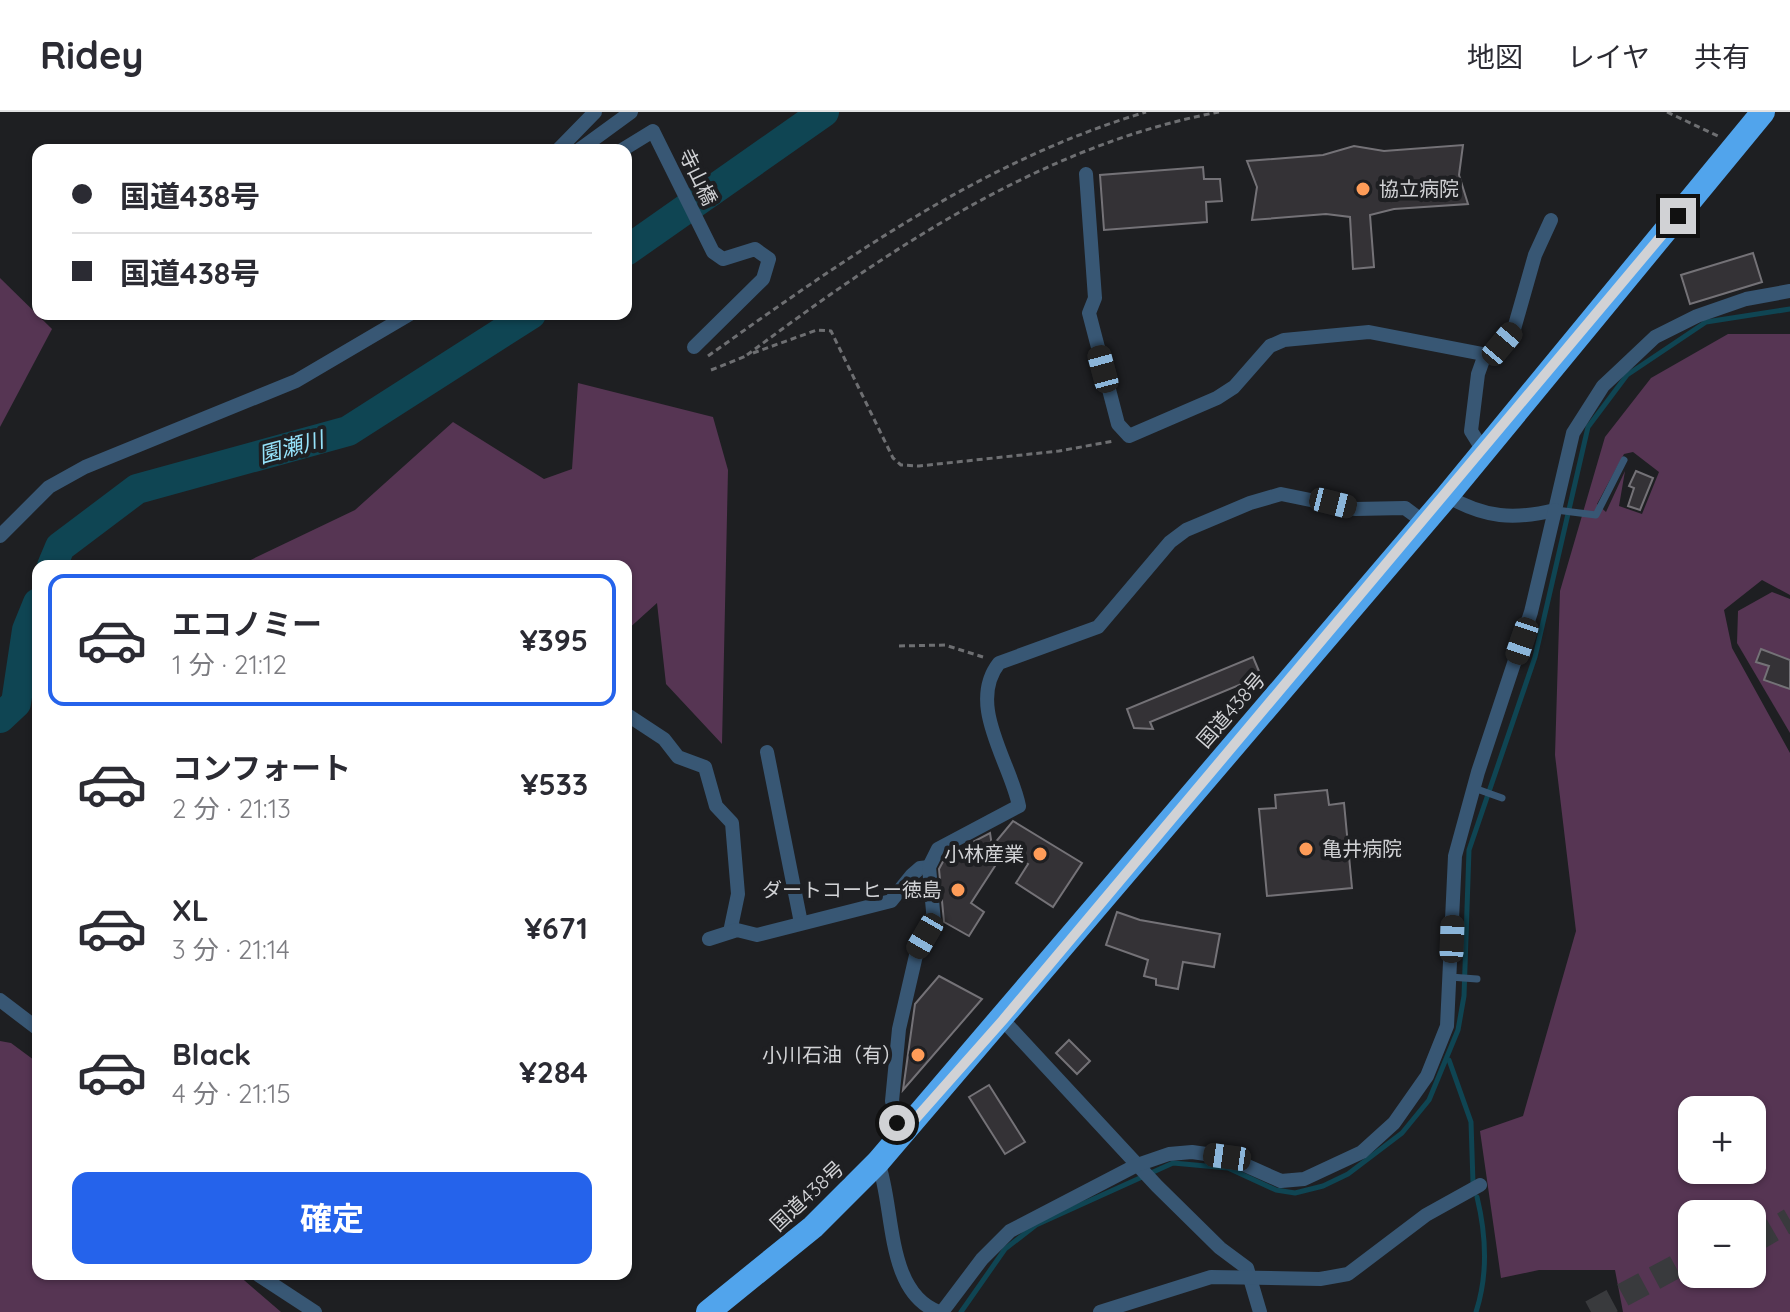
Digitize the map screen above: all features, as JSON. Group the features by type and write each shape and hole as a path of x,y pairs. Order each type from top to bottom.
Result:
{"highway":[{"name":"国道438号","path":"708,1312 813,1227 878,1162 1003,1020 1484,452 1763,112"}],"street":[{"path":"564,144 595,112"},
{"path":"587,144 631,112"},
{"name":"寺山橋","path":"632,144 653,131 706,240 723,259 748,250 764,252 769,259 769,268 763,279 694,347"},
{"path":"1086,174 1095,298 1089,313 1118,424 1129,436 1217,398 1234,387 1270,346 1284,340 1369,332 1488,355"},
{"path":"1484,452 1471,431 1478,374 1488,355 1514,329 1535,255 1551,220"},
{"path":"878,1162 900,1271 926,1307 940,1312 982,1259 1010,1231 1137,1165 1169,1154 1192,1152 1227,1157 1281,1181 1292,1180 1331,1169 1362,1152 1394,1123 1427,1076 1447,1026 1455,856 1531,612 1558,511 1573,433 1603,386 1655,337 1697,316 1746,299 1790,291"},
{"path":"0,536 49,487 85,467 296,381 400,320"},
{"path":"903,1133 892,1101 899,1029 917,951 934,922 929,867 938,849 1019,806 989,716 987,695 996,667 1015,655 1098,627 1170,542 1186,530 1250,503 1281,494 1355,509 1405,508 1424,522"},
{"path":"1447,496 1467,508 1506,518 1558,511"},
{"path":"632,718 664,739 678,757 705,767 716,806 732,823 738,894 730,932"},
{"path":"767,752 801,923"},
{"path":"709,939 737,930 757,935 891,901 912,875 929,867"},
{"path":"0,1000 32,1024"},
{"path":"1003,1020 1060,1086 1157,1186 1220,1248 1247,1268 1260,1312"},
{"path":"1100,1312 1198,1280 1250,1275 1320,1279 1348,1274 1426,1215 1480,1185"},
{"path":"266,1280 315,1312"}],"lane":[{"path":"1558,511 1596,515 1624,460"},
{"path":"1474,788 1502,798"},
{"path":"1450,977 1477,979"}],"path":[{"path":"700,362 926,208 1049,145 1146,112"},
{"path":"747,355 831,295 989,196 1081,151 1219,112"},
{"path":"1667,112 1739,143"},
{"path":"711,370 817,330 831,331 893,458 901,465 919,466 1059,451 1129,436"},
{"path":"899,646 945,645 972,652 996,667"}],"shaded area":[{"path":"0,278 32,309 32,320 43,320 52,329 0,427"},
{"path":"1728,334 1790,334 1790,595 1762,580 1724,610 1732,648 1790,753 1790,1312 1623,1312 1615,1270 1539,1270 1501,1278 1480,1131 1523,1116 1576,931 1555,755 1560,591 1605,437 1651,378","holes":["1633,452 1659,472 1642,514 1619,506 1625,471 1606,512 1597,504 1624,454"]},
{"path":"578,383 713,417 728,470 722,744 666,684 657,603 632,626 632,560 251,560 355,510 453,422 544,479 572,469"},
{"path":"1772,592 1790,599 1790,733 1737,643 1738,611"},
{"path":"0,1041 11,1043 32,1059 32,1280 244,1280 281,1312 0,1312"}],"building":[{"name":"協立病院","path":"1463,145 1459,175 1468,204 1394,209 1370,215 1374,267 1353,269 1350,217 1326,214 1252,220 1257,187 1247,161 1323,155 1354,146 1384,151"},
{"path":"1203,167 1204,179 1220,179 1222,201 1206,202 1207,222 1104,230 1100,175"},
{"path":"1753,253 1762,282 1690,304 1681,275"},
{"path":"1636,471 1653,478 1640,510 1628,506 1634,488 1629,486"},
{"path":"1761,649 1790,660 1790,689 1764,680 1769,666 1756,662"},
{"path":"1253,657 1261,676 1150,722 1153,729 1134,728 1127,709"},
{"name":"亀井病院","path":"1327,790 1329,805 1344,803 1352,888 1267,896 1259,809 1276,808 1275,795"},
{"name":"小林産業","path":"1013,821 1082,863 1053,907 1016,883 1028,864 994,844"},
{"name":"ダートコーヒー徳島","path":"990,833 995,866 971,903 984,912 969,936 944,922 939,869 946,856"},
{"path":"1117,912 1140,920 1220,934 1214,967 1183,962 1178,989 1156,985 1156,979 1144,976 1148,960 1106,945"},
{"name":"小川石油（有）","path":"939,976 982,999 903,1090 915,1004"},
{"path":"1069,1040 1090,1061 1077,1074 1056,1053"},
{"path":"989,1085 1025,1142 1005,1154 969,1097"}],"waterway":[{"name":"園瀬川","path":"632,247 824,112"},
{"path":"961,1312 1005,1249 1036,1225 1173,1163 1228,1168 1276,1190 1295,1193 1323,1186 1348,1174 1402,1133 1429,1100 1458,1030 1464,996 1469,850 1535,657 1588,427 1627,375 1706,322 1790,309"},
{"name":"園瀬川","path":"55,560 60,547 137,489 348,431 522,320"},
{"name":"園瀬川","path":"0,718 16,703 27,630 32,618"},
{"path":"1449,1060 1471,1122 1473,1183"},
{"path":"1476,1312 1484,1254 1477,1197"}],"tunnel":[{"path":"1766,1234 1790,1220"},
{"path":"1591,1312 1678,1265"}],"place":[{"name":"協立病院","path":"1363,189"},
{"name":"亀井病院","path":"1306,849"},
{"name":"小林産業","path":"1040,854"},
{"name":"ダートコーヒー徳島","path":"958,890"},
{"name":"小川石油（有）","path":"918,1055"}],"route":[{"path":"897,1123 903,1133 1003,1020 1212,769 1447,496 1678,216"}]}
